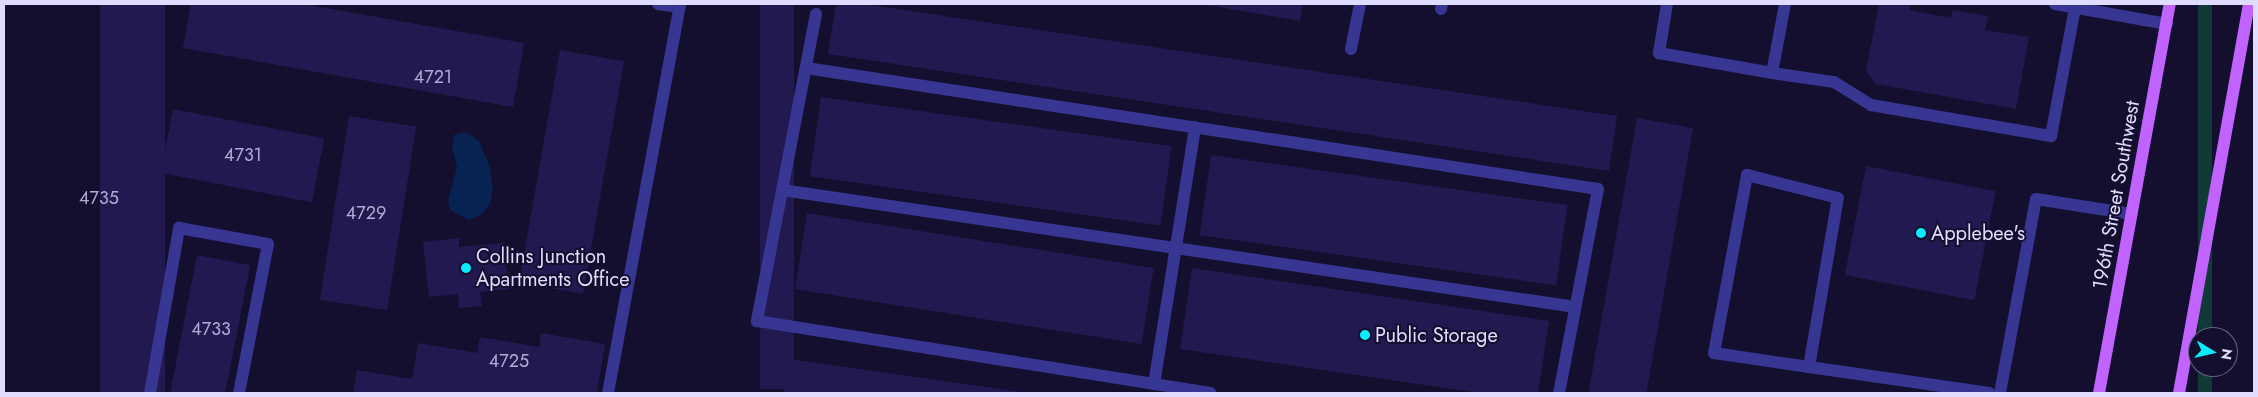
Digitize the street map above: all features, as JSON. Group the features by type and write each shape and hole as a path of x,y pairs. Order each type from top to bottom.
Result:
{"main road":[{"name":"196th Street Southwest","path":"2099,393 2170,4"},
{"path":"2179,393 2249,4"}],"lane":[{"path":"608,393 680,6 658,4"},
{"path":"1351,49 1360,4"},
{"path":"1667,4 1659,52 1772,73 1834,82 1871,105 2051,136 2075,8"},
{"path":"1772,73 1785,4"},
{"path":"2055,4 2075,8 2090,7 2166,24"},
{"path":"816,14 757,321 1210,393"},
{"path":"806,68 1598,190 1559,393"},
{"path":"1154,384 1195,127"},
{"path":"1809,367 1838,198 1747,175 1714,353 1809,367 1989,393"},
{"path":"782,190 1575,307"},
{"path":"2000,393 2036,199 2132,214"},
{"path":"150,393 179,228 268,244 239,393"}],"green space":[{"path":"2198,4 2212,4 2212,327 2198,327"},
{"path":"2198,377 2212,377 2212,393 2198,393"}],"water":[{"path":"466,132 479,141 489,165 493,188 490,204 482,214 469,220 450,210 448,200 457,167 452,147 454,135"}],"building":[{"path":"100,4 165,4 165,393 100,393"},
{"path":"191,4 303,4 524,43 513,107 183,48"},
{"path":"760,4 794,4 794,389 760,389"},
{"path":"836,4 864,4 1617,116 1609,171 828,54"},
{"path":"1201,4 1303,4 1300,21"},
{"path":"1879,4 1910,4 1909,10 1951,18 1952,10 1988,16 1985,30 2029,37 2016,109 1876,84 1866,71"},
{"path":"560,50 624,61 583,294 519,282"},
{"path":"821,97 1172,146 1160,225 810,176"},
{"path":"173,109 324,138 312,202 161,173"},
{"path":"349,116 416,127 387,310 320,300"},
{"path":"1637,118 1693,128 1646,393 1589,393"},
{"path":"1211,155 1567,205 1556,285 1200,235"},
{"name":"Applebee's","path":"1866,166 1996,191 1974,300 1845,275"},
{"path":"807,213 1154,268 1142,344 795,289"},
{"name":"Collins Junction Apartments Office","path":"459,238 459,247 504,243 509,289 480,292 482,306 459,308 458,294 429,297 423,242"},
{"path":"197,255 250,265 225,393 170,392"},
{"name":"Public Storage","path":"1192,268 1549,321 1538,393 1479,393 1180,349"},
{"path":"541,333 605,344 597,393 353,393 357,370 412,379 418,343 477,353 480,337 539,347"},
{"path":"789,359 1021,392 1021,393 784,393"}],"place":[{"name":"Applebee's","path":"1921,233"},
{"name":"Collins Junction Apartments Office","path":"466,268"},
{"name":"Public Storage","path":"1365,335"}]}
